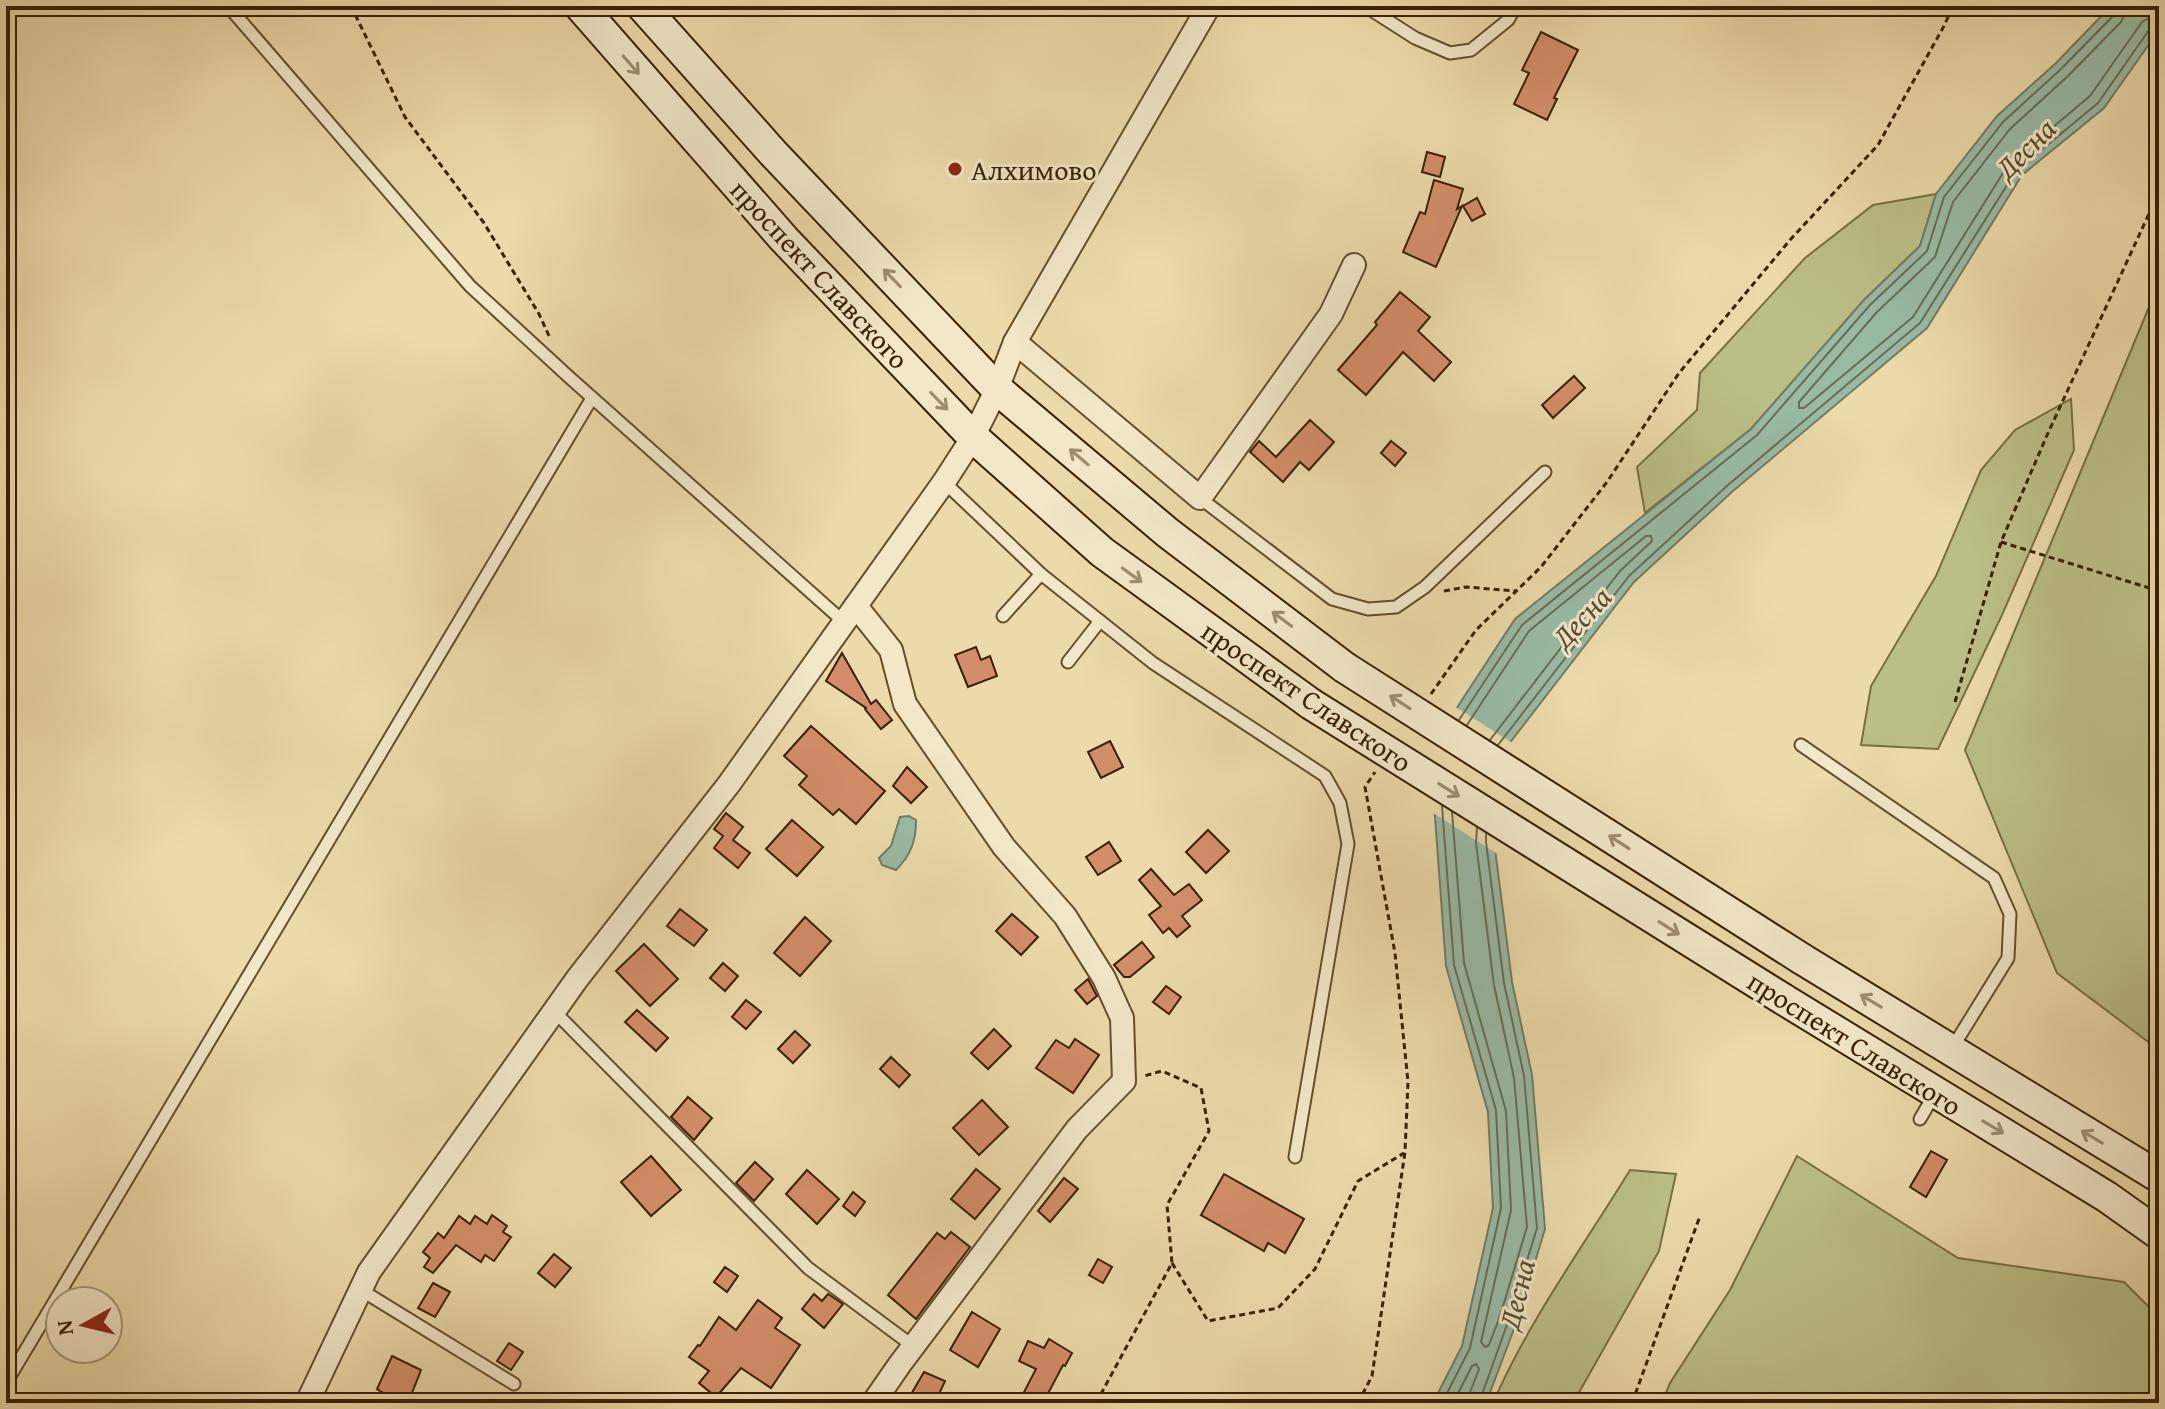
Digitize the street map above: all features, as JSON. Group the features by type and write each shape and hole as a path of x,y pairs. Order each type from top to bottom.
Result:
{"main road":[{"name":"проспект Славского","path":"580,6 784,239 973,437 1102,552 1311,704 2107,1197 2159,1234"},
{"name":"проспект Славского","path":"642,6 773,153 997,389 1168,533 1344,667 1802,959 2159,1177"}],"street":[{"path":"307,1403 369,1272 586,967 729,784 944,482 973,437 997,389 1015,342 1209,6"},
{"path":"1015,342 1200,498 1331,314 1354,265"},
{"path":"850,614 891,650 905,704 1004,847 1065,916 1104,978 1122,1018 1124,1081 1077,1129 873,1403"}],"lane":[{"path":"228,6 470,286 592,398 850,614"},
{"path":"1365,6 1415,38 1450,53 1471,50 1508,20 1516,6"},
{"path":"6,1383 592,398"},
{"path":"1200,498 1332,599 1368,609 1396,607 1425,587 1545,472"},
{"path":"944,482 1041,574 1153,663 1325,776 1340,803 1348,844 1295,1157"},
{"path":"1003,616 1041,574"},
{"path":"1068,662 1100,621"},
{"path":"1801,745 1994,878 2010,914 2008,958 1951,1050"},
{"path":"554,1011 808,1268 913,1346"},
{"path":"1920,1119 1935,1092"},
{"path":"361,1290 514,1384"}],"path":[{"path":"351,6 405,117 484,223 551,339"},
{"path":"1430,696 1476,630 1541,567 1607,482 1679,373 1790,240 1878,145 1953,6"},
{"path":"1955,702 2001,542 2159,192"},
{"path":"2001,542 2159,591"},
{"path":"1410,598 1466,587 1516,591"},
{"path":"1358,1403 1372,1376 1405,1152 1408,1082 1395,953 1365,787 1374,774"},
{"path":"1124,1081 1162,1071 1201,1088 1209,1131 1167,1205 1172,1263 1208,1321 1278,1308 1315,1269 1358,1181 1405,1152"},
{"path":"1632,1403 1700,1216"},
{"path":"1096,1403 1172,1263"}],"green space":[{"path":"1936,194 1920,246 1864,300 1751,429 1645,513 1637,467 1697,410 1700,373 1805,258 1873,205"},
{"path":"2159,283 2159,1050 2057,973 1965,750"},
{"path":"2071,399 2074,450 2002,615 1938,749 1861,745 1871,686 1936,576 1981,470 2015,430"},
{"path":"1797,1156 1958,1258 2124,1282 2159,1317 2159,1403 1662,1403 1670,1383 1730,1290"},
{"path":"1630,1170 1676,1174 1659,1251 1573,1403 1493,1403 1540,1313"}],"water":[{"name":"Десна","path":"2111,6 2159,6 2159,30 2104,108 2022,175 1927,328 1733,491 1634,582 1505,749 1494,841 1512,982 1532,1075 1545,1229 1517,1321 1486,1403 1433,1403 1462,1346 1493,1208 1488,1112 1446,966 1430,749 1515,619 1751,429 1864,300 1920,246 1936,194 1997,116 2056,63"},
{"path":"909,816 916,820 914,841 909,853 896,870 882,865 879,858 891,846 900,817"}],"pier":[{"path":"1454,706 1514,744 1509,751 1499,855 1430,811 1426,749"}],"building":[{"path":"1541,32 1578,50 1554,98 1557,99 1547,120 1514,104 1529,73 1522,70"},
{"path":"1427,152 1445,157 1440,177 1422,172"},
{"path":"1434,180 1463,189 1457,209 1462,206 1436,267 1403,252 1420,212 1425,214"},
{"path":"1477,198 1485,214 1472,221 1463,206"},
{"path":"1400,292 1430,317 1418,331 1451,362 1434,381 1403,352 1366,395 1338,370 1377,325 1375,322"},
{"path":"1574,376 1585,388 1553,418 1542,405"},
{"path":"1310,420 1334,442 1309,470 1300,462 1283,482 1250,452 1259,441 1276,457"},
{"path":"1391,441 1406,453 1395,466 1381,453"},
{"path":"976,647 981,660 990,656 997,676 968,687 955,655"},
{"path":"842,653 871,704 876,700 892,720 881,729 866,708 826,681"},
{"path":"811,726 885,791 856,824 839,809 833,815 799,785 807,776 784,756"},
{"path":"1110,741 1123,767 1101,778 1088,752"},
{"path":"907,767 927,787 911,803 893,786"},
{"path":"726,813 743,827 733,840 750,853 738,868 714,848 723,836 714,829"},
{"path":"792,820 823,847 797,876 766,849"},
{"path":"1208,830 1229,851 1206,873 1186,852"},
{"path":"1109,842 1121,861 1098,875 1086,857"},
{"path":"1151,869 1174,895 1189,884 1202,900 1182,916 1190,926 1177,937 1169,928 1163,933 1149,915 1161,906 1139,880"},
{"path":"680,909 707,930 694,946 667,926"},
{"path":"1012,914 1038,937 1021,955 996,931"},
{"path":"805,917 831,941 800,976 774,953"},
{"path":"1142,942 1154,957 1130,977 1124,977 1114,965"},
{"path":"644,944 678,979 650,1006 616,971"},
{"path":"723,963 738,976 725,991 710,978"},
{"path":"1088,979 1097,996 1087,1004 1075,990"},
{"path":"1166,986 1181,997 1169,1014 1153,1002"},
{"path":"746,1000 761,1012 746,1029 732,1017"},
{"path":"637,1010 668,1038 656,1051 625,1022"},
{"path":"994,1029 1011,1046 988,1069 971,1053"},
{"path":"795,1031 810,1045 793,1063 778,1049"},
{"path":"1075,1039 1099,1055 1073,1093 1036,1068 1056,1040 1069,1048"},
{"path":"891,1057 910,1075 899,1087 880,1069"},
{"path":"688,1097 712,1118 694,1140 671,1117"},
{"path":"982,1100 1008,1127 979,1155 953,1128"},
{"path":"1931,1151 1947,1160 1926,1197 1910,1187"},
{"path":"651,1156 681,1190 651,1216 621,1182"},
{"path":"755,1162 773,1179 754,1201 736,1183"},
{"path":"976,1169 1000,1189 975,1219 951,1199"},
{"path":"807,1170 839,1199 817,1224 786,1194"},
{"path":"1224,1174 1304,1219 1285,1253 1268,1243 1264,1251 1201,1215"},
{"path":"1064,1178 1078,1189 1050,1222 1038,1211"},
{"path":"853,1192 865,1202 855,1216 843,1206"},
{"path":"492,1215 507,1226 503,1232 511,1237 494,1261 485,1255 481,1262 456,1245 433,1273 424,1267 430,1258 423,1252 438,1233 444,1238 459,1216 470,1224 475,1216 487,1224"},
{"path":"951,1232 970,1247 916,1319 888,1295 937,1233 945,1239"},
{"path":"554,1254 571,1268 555,1287 538,1273"},
{"path":"1098,1259 1112,1267 1103,1283 1089,1275"},
{"path":"725,1267 738,1276 727,1292 714,1282"},
{"path":"433,1283 450,1292 435,1317 418,1308"},
{"path":"814,1294 822,1301 828,1294 843,1304 824,1328 802,1309"},
{"path":"758,1300 782,1318 775,1328 800,1345 771,1388 741,1368 716,1397 699,1383 709,1371 689,1357 719,1317 736,1330"},
{"path":"972,1312 1000,1329 978,1367 950,1350"},
{"path":"1049,1339 1072,1353 1043,1403 1039,1403 1023,1394 1036,1369 1019,1361 1028,1341 1044,1348"},
{"path":"509,1343 523,1352 511,1370 497,1361"},
{"path":"392,1356 421,1370 408,1403 399,1403 377,1389"},
{"path":"924,1372 945,1381 935,1403 906,1403"}],"place":[{"name":"Алхимово","path":"955,169"}]}
